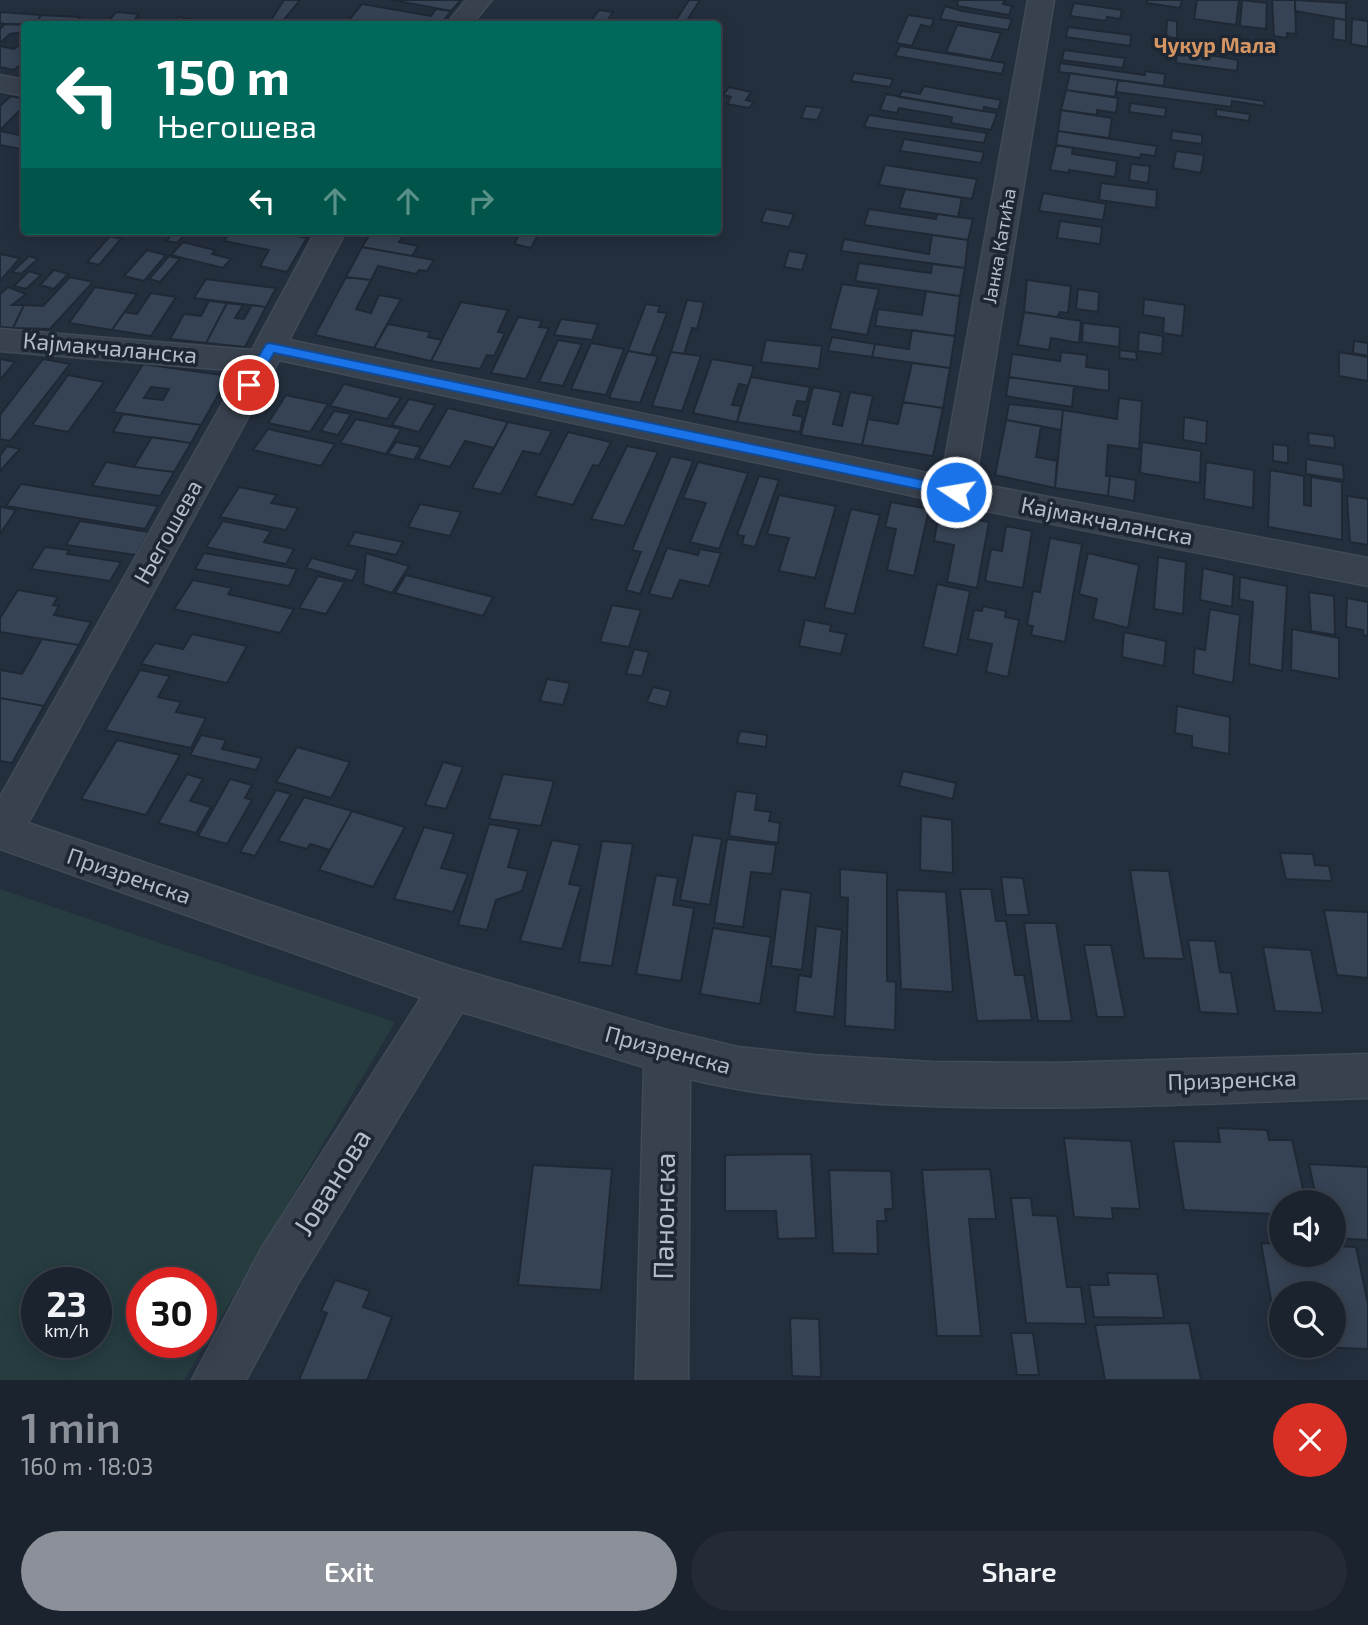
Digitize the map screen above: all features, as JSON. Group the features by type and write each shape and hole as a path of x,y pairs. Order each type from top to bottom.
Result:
{"street":[{"path":"462,21 479,0"},
{"name":"Јанка Катића","path":"956,492 1041,0"},
{"path":"0,83 21,87"},
{"name":"Његошева","path":"1,831 266,355 329,235"},
{"name":"Кајмакчаланска","path":"0,340 266,355 1368,572"},
{"name":"Призренска","path":"1,831 452,988 667,1052 738,1069 813,1077 932,1084 1055,1085 1368,1076"},
{"name":"Јованова","path":"218,1380 279,1267 452,988"},
{"name":"Панонска","path":"662,1380 667,1052"}],"green space":[{"path":"0,889 395,1022 217,1324 217,1267 126,1267 126,1358 197,1358 184,1380 0,1380"}],"building":[{"path":"284,0 300,0 283,21 271,20"},
{"path":"392,0 461,0 451,11"},
{"path":"689,0 700,0 687,21 676,20"},
{"path":"952,0 1005,0 1003,4 1012,6 1009,15 957,6 958,1"},
{"path":"1147,0 1182,0 1180,8 1147,3"},
{"path":"1197,0 1239,0 1236,25 1194,19"},
{"path":"1242,0 1267,3 1266,29 1240,26"},
{"path":"1272,0 1295,0 1296,34 1287,33 1287,38 1274,36"},
{"path":"1295,0 1346,3 1346,20 1295,11"},
{"path":"1074,3 1122,10 1120,19 1107,17 1106,21 1070,16"},
{"path":"362,4 431,16 436,9 451,11 443,21 349,20"},
{"path":"945,6 1012,19 1008,30 940,19"},
{"path":"599,10 613,12 607,21 591,21"},
{"path":"0,12 41,15 37,21 21,21 21,24 0,23"},
{"path":"116,12 139,14 135,19 149,21 108,21"},
{"path":"41,15 80,17 77,21 37,21"},
{"path":"908,15 934,19 931,27 921,25 912,46 896,43"},
{"path":"178,17 200,21 173,21"},
{"path":"1334,18 1346,20 1346,41 1333,39"},
{"path":"1352,19 1368,21 1368,47 1351,44"},
{"path":"1167,20 1177,21 1177,38 1166,37"},
{"path":"5,24 21,25 21,32 10,34 0,43 0,29"},
{"path":"957,25 1001,33 991,60 946,52"},
{"path":"1068,27 1131,35 1130,46 1066,37"},
{"path":"21,44 21,64 14,70 0,67 0,46 14,49"},
{"path":"900,46 1005,63 1002,74 895,56"},
{"path":"1177,49 1238,60 1237,71 1176,63"},
{"path":"1064,50 1125,58 1123,68 1062,60"},
{"path":"1060,63 1145,75 1145,71 1165,74 1164,86 1059,72"},
{"path":"854,73 893,79 890,87 851,81"},
{"path":"1070,73 1118,80 1115,97 1066,90"},
{"path":"1118,80 1264,101 1264,106 1232,101 1231,107 1116,92"},
{"path":"924,86 1001,100 998,110 984,107 983,111 899,97 902,91 920,94"},
{"path":"729,87 751,92 746,100 754,102 749,108 727,104 731,97 723,95"},
{"path":"1066,90 1118,98 1116,113 1097,110 1097,115 1061,110"},
{"path":"886,94 997,113 991,130 951,123 952,117 899,108 897,113 880,110"},
{"path":"11,96 21,98 21,111 0,130 0,106"},
{"path":"1131,103 1166,108 1165,117 1129,112"},
{"path":"806,106 823,108 817,120 801,118"},
{"path":"1216,109 1250,114 1249,121 1216,116"},
{"path":"1061,110 1112,118 1109,138 1058,131"},
{"path":"869,115 987,133 984,143 864,127"},
{"path":"0,131 21,135 20,149 0,145"},
{"path":"1058,131 1157,146 1155,156 1141,154 1140,158 1056,145"},
{"path":"1172,131 1202,135 1202,144 1171,140"},
{"path":"904,139 984,152 981,163 900,151"},
{"path":"1056,145 1073,148 1072,154 1117,161 1115,177 1050,170"},
{"path":"1176,151 1204,155 1201,173 1173,168"},
{"path":"1131,164 1150,166 1148,183 1129,180"},
{"path":"885,165 977,179 972,199 879,185"},
{"path":"1101,183 1157,190 1156,208 1099,200"},
{"path":"905,189 962,198 958,217 899,208"},
{"path":"1043,193 1106,204 1103,220 1039,211"},
{"path":"766,209 794,214 789,227 761,222"},
{"path":"869,209 936,219 937,214 973,219 968,240 864,225"},
{"path":"1060,221 1102,227 1100,244 1057,238"},
{"path":"171,235 184,235 177,243 166,241"},
{"path":"216,235 292,235 307,238 287,272 260,266 269,250 224,241 227,237"},
{"path":"370,235 403,235 399,242 418,246 412,256 362,247"},
{"path":"508,235 538,235 531,248 514,244 518,237"},
{"path":"932,235 968,240 965,268 841,251 844,239 929,254"},
{"path":"110,236 121,239 99,265 87,262"},
{"path":"183,242 215,250 212,254 231,259 223,268 171,255"},
{"path":"362,247 434,260 427,271 419,270 416,274 378,266 371,280 346,277"},
{"path":"147,250 166,255 144,281 124,276"},
{"path":"789,251 807,254 802,270 784,267"},
{"path":"0,254 20,258 0,281"},
{"path":"29,256 38,259 21,274 12,272"},
{"path":"169,256 180,259 160,282 149,279"},
{"path":"859,263 931,273 932,264 965,268 960,296 855,281"},
{"path":"54,270 68,274 54,289 40,285"},
{"path":"29,271 41,275 26,289 14,286"},
{"path":"70,277 93,282 50,329 13,328 24,305 43,306"},
{"path":"346,277 371,280 356,309 371,313 379,295 401,299 374,348 315,335"},
{"path":"206,279 276,288 266,307 194,298"},
{"path":"1027,280 1071,286 1068,313 1060,312 1057,317 1024,312"},
{"path":"842,284 879,289 867,335 830,329"},
{"path":"8,287 26,294 12,305 24,305 13,328 0,327 0,294"},
{"path":"95,287 137,294 112,330 69,323"},
{"path":"1078,289 1099,292 1098,312 1076,309"},
{"path":"926,291 960,296 955,336 875,326 878,309 922,315"},
{"path":"151,293 176,297 151,336 112,330 124,312 137,314"},
{"path":"1144,299 1185,305 1182,336 1163,333 1164,318 1143,315"},
{"path":"687,300 704,302 697,329 692,328 684,354 671,352"},
{"path":"209,301 227,303 206,343 170,339 184,314 201,316"},
{"path":"461,302 508,310 498,332 505,333 494,356 487,355 480,369 431,361"},
{"path":"227,303 243,305 235,318 244,319 252,305 266,307 245,347 206,343"},
{"path":"646,304 660,306 658,312 667,313 651,355 628,351"},
{"path":"1024,312 1081,321 1079,343 1051,338 1049,350 1018,345"},
{"path":"518,317 542,321 539,327 549,328 526,379 491,373"},
{"path":"561,319 598,324 592,340 554,335"},
{"path":"1083,323 1120,327 1119,347 1082,342"},
{"path":"388,324 430,332 428,337 442,340 431,361 374,348"},
{"path":"912,330 955,336 950,368 872,357 875,344 909,349"},
{"path":"1139,332 1163,336 1162,354 1138,351"},
{"path":"832,337 875,344 872,357 828,351"},
{"path":"558,340 582,344 563,386 539,382"},
{"path":"766,340 822,346 819,369 761,362"},
{"path":"1354,341 1368,343 1368,356 1353,353"},
{"path":"591,343 624,349 606,395 571,389"},
{"path":"1120,350 1136,352 1137,360 1119,358"},
{"path":"628,351 658,356 640,403 609,398"},
{"path":"671,352 701,356 682,411 652,406"},
{"path":"1061,352 1087,355 1086,367 1109,370 1109,391 1009,377 1012,354 1060,361"},
{"path":"1339,352 1368,357 1368,381 1339,376"},
{"path":"0,359 15,362 0,380"},
{"path":"43,359 70,364 10,441 0,439 0,415"},
{"path":"712,359 754,366 748,386 739,384 732,405 741,406 737,422 693,413"},
{"path":"912,363 950,368 943,408 903,402"},
{"path":"143,364 229,376 201,425 113,412","holes":["151,387 169,389 163,400 144,398"]},
{"path":"68,375 104,382 68,432 32,425"},
{"path":"751,377 810,387 806,402 797,401 793,415 803,417 800,432 737,422"},
{"path":"1009,377 1074,386 1072,407 1006,396"},
{"path":"344,384 401,398 387,419 330,406"},
{"path":"813,387 841,392 833,424 842,426 850,392 873,396 862,445 801,435"},
{"path":"286,395 328,404 310,432 268,423"},
{"path":"1119,398 1142,401 1139,449 1108,445 1108,496 1055,488 1063,410 1117,419"},
{"path":"409,399 435,405 419,432 392,425"},
{"path":"903,402 943,408 933,456 862,445 868,419 898,424"},
{"path":"1009,404 1063,410 1061,430 1006,420"},
{"path":"448,408 508,422 494,448 465,441 450,467 418,459"},
{"path":"334,411 351,414 338,435 321,431"},
{"path":"123,414 201,425 191,443 113,432"},
{"path":"1184,417 1207,421 1206,444 1183,440"},
{"path":"356,419 401,429 386,454 340,443"},
{"path":"1006,420 1041,426 1036,457 1057,461 1055,488 995,475"},
{"path":"508,422 552,431 540,454 523,451 501,494 472,488"},
{"path":"268,429 335,444 321,466 253,450"},
{"path":"568,432 611,442 599,466 593,465 573,505 535,496"},
{"path":"1308,433 1334,436 1335,448 1309,445"},
{"path":"152,437 191,443 174,472 134,467"},
{"path":"396,442 421,447 414,460 388,454"},
{"path":"1142,442 1201,451 1200,483 1140,473"},
{"path":"1273,444 1288,446 1288,463 1273,461"},
{"path":"7,446 20,449 0,471 0,456"},
{"path":"627,446 658,452 624,526 591,519"},
{"path":"671,456 693,461 640,594 626,590 641,552 632,550"},
{"path":"1306,459 1343,465 1344,480 1306,474"},
{"path":"106,462 174,472 160,496 92,486"},
{"path":"698,462 748,473 719,549 690,542 706,503 683,498"},
{"path":"1206,462 1254,470 1253,508 1204,499"},
{"path":"1270,470 1304,476 1304,505 1311,506 1311,477 1342,482 1342,540 1268,527"},
{"path":"759,476 779,480 755,547 742,544 744,536 737,535"},
{"path":"1110,476 1136,480 1134,501 1108,496"},
{"path":"21,484 158,506 145,529 6,506"},
{"path":"239,487 277,495 271,503 298,508 286,530 220,517"},
{"path":"779,495 836,506 815,578 779,571 789,538 767,534"},
{"path":"1347,496 1368,499 1368,545 1350,542"},
{"path":"891,502 929,509 914,576 887,570 896,529 885,527"},
{"path":"420,504 461,512 450,536 408,527"},
{"path":"0,509 16,510 0,534"},
{"path":"851,509 880,515 854,614 824,608"},
{"path":"939,513 989,522 977,588 947,582 954,545 934,541"},
{"path":"80,521 149,532 136,555 66,545"},
{"path":"223,521 271,531 264,542 294,549 286,564 206,547"},
{"path":"1006,526 1032,531 1023,588 985,581 991,549 1002,551"},
{"path":"355,532 403,542 396,555 348,545"},
{"path":"1050,538 1082,544 1065,642 1031,635 1033,626 1027,625 1033,591 1040,592"},
{"path":"45,547 69,550 67,554 121,562 110,581 31,569"},
{"path":"667,548 698,555 700,549 721,553 709,586 680,580 672,599 649,594"},
{"path":"204,553 297,569 289,586 195,569"},
{"path":"366,553 409,566 392,593 363,584"},
{"path":"1088,553 1139,565 1128,628 1093,619 1097,599 1079,594"},
{"path":"1158,557 1186,562 1183,614 1154,609"},
{"path":"312,558 358,570 352,581 306,568"},
{"path":"1203,568 1234,575 1232,607 1200,600"},
{"path":"406,575 493,597 483,616 395,593"},
{"path":"318,576 345,582 326,614 299,608"},
{"path":"1240,577 1287,586 1282,671 1249,664 1253,602 1239,599"},
{"path":"193,580 232,588 228,594 294,609 280,633 174,609"},
{"path":"937,584 970,591 957,655 923,647"},
{"path":"18,590 58,597 53,605 59,606 54,615 91,622 79,645 0,632 0,618"},
{"path":"1309,592 1334,596 1335,635 1311,631"},
{"path":"1347,598 1368,602 1368,636 1363,635 1363,630 1346,627"},
{"path":"612,605 641,610 629,647 600,642"},
{"path":"983,606 1006,611 1005,617 1019,620 1008,677 986,672 992,644 968,639 974,610 982,611"},
{"path":"1210,609 1240,615 1233,683 1193,674 1195,648 1205,650"},
{"path":"805,620 831,625 830,631 846,634 841,654 799,646"},
{"path":"1292,629 1339,638 1339,679 1291,670"},
{"path":"1124,632 1166,641 1164,666 1122,657"},
{"path":"192,634 247,646 227,683 141,664 155,643 183,649"},
{"path":"42,639 79,645 44,706 0,698 0,670 22,674"},
{"path":"634,649 649,652 642,676 626,674"},
{"path":"140,670 170,676 158,697 181,702 176,712 206,718 191,748 105,730"},
{"path":"547,679 570,683 563,705 540,701"},
{"path":"653,687 671,691 666,707 647,702"},
{"path":"0,698 44,706 12,763 0,761"},
{"path":"1177,706 1230,717 1229,754 1192,747 1192,736 1175,733"},
{"path":"740,731 767,735 766,747 737,743"},
{"path":"201,735 226,740 222,749 262,758 256,770 190,755"},
{"path":"117,740 180,755 146,815 81,799"},
{"path":"297,747 350,762 331,798 276,782"},
{"path":"443,762 463,767 446,809 425,805"},
{"path":"903,771 956,783 953,799 899,786"},
{"path":"187,774 203,779 190,801 211,807 196,833 158,823"},
{"path":"503,774 554,781 541,826 489,819"},
{"path":"230,779 252,785 245,798 252,800 227,844 198,836"},
{"path":"276,790 291,794 255,856 240,852"},
{"path":"736,791 757,794 755,810 771,812 769,821 780,823 778,843 729,836"},
{"path":"304,797 352,811 330,850 310,844 307,849 278,841"},
{"path":"352,811 405,827 373,887 319,870"},
{"path":"921,816 952,820 953,873 920,870"},
{"path":"489,824 519,829 508,867 528,871 522,891 496,900 487,930 458,925"},
{"path":"424,827 454,834 441,868 468,874 453,912 394,899"},
{"path":"693,835 722,839 710,905 680,900"},
{"path":"727,839 776,845 772,874 751,872 743,927 714,923"},
{"path":"552,840 580,845 569,884 581,886 562,949 520,941"},
{"path":"602,841 633,844 612,966 579,962"},
{"path":"1280,853 1313,854 1315,865 1329,866 1332,881 1286,879"},
{"path":"840,869 887,873 887,981 896,982 895,1030 845,1026 848,898 840,897"},
{"path":"1130,870 1169,871 1184,959 1144,958"},
{"path":"656,875 678,878 673,905 694,908 681,981 636,974"},
{"path":"1001,877 1023,878 1029,915 1006,915"},
{"path":"781,889 811,893 802,970 771,966"},
{"path":"960,889 991,889 996,921 1006,921 1015,975 1024,975 1032,1020 977,1021"},
{"path":"897,890 946,892 953,992 901,989"},
{"path":"1324,910 1368,912 1368,978 1337,975"},
{"path":"1024,923 1056,923 1072,1021 1038,1021"},
{"path":"816,926 842,930 834,1017 795,1012 799,975 811,977"},
{"path":"713,928 771,937 760,1004 700,994"},
{"path":"1188,940 1215,941 1220,972 1231,973 1238,1014 1200,1012"},
{"path":"1084,945 1111,945 1125,1017 1097,1017"},
{"path":"1263,947 1311,950 1323,1013 1275,1011"},
{"path":"1218,1128 1267,1130 1269,1140 1292,1140 1303,1190 1269,1190 1269,1214 1184,1210 1173,1141 1220,1142"},
{"path":"1064,1138 1131,1141 1140,1209 1112,1208 1113,1219 1074,1217"},
{"path":"811,1154 816,1238 778,1239 776,1211 725,1211 725,1155"},
{"path":"1309,1164 1368,1167 1368,1240 1346,1239 1346,1190 1314,1190"},
{"path":"533,1165 612,1169 601,1290 518,1285"},
{"path":"990,1169 996,1219 969,1219 981,1336 937,1336 922,1170"},
{"path":"829,1170 891,1171 893,1209 885,1209 886,1221 877,1221 878,1254 833,1253"},
{"path":"1011,1198 1031,1198 1033,1215 1057,1216 1067,1287 1081,1287 1086,1324 1026,1323"},
{"path":"1261,1243 1269,1243 1269,1267 1346,1267 1346,1247 1356,1247 1368,1304 1368,1349 1346,1348 1346,1281 1269,1281 1269,1288"},
{"path":"1107,1273 1157,1274 1164,1318 1094,1317 1089,1285 1109,1285"},
{"path":"335,1280 370,1291 363,1307 392,1317 367,1380 299,1380 327,1313 321,1311"},
{"path":"790,1318 819,1319 821,1377 792,1376"},
{"path":"1189,1323 1201,1380 1105,1380 1095,1325"},
{"path":"1011,1333 1033,1333 1039,1375 1017,1375"}],"district":[{"name":"Чукур Мала","path":"1215,46"}],"route":[{"path":"249,385 270,347 956,492"}]}
